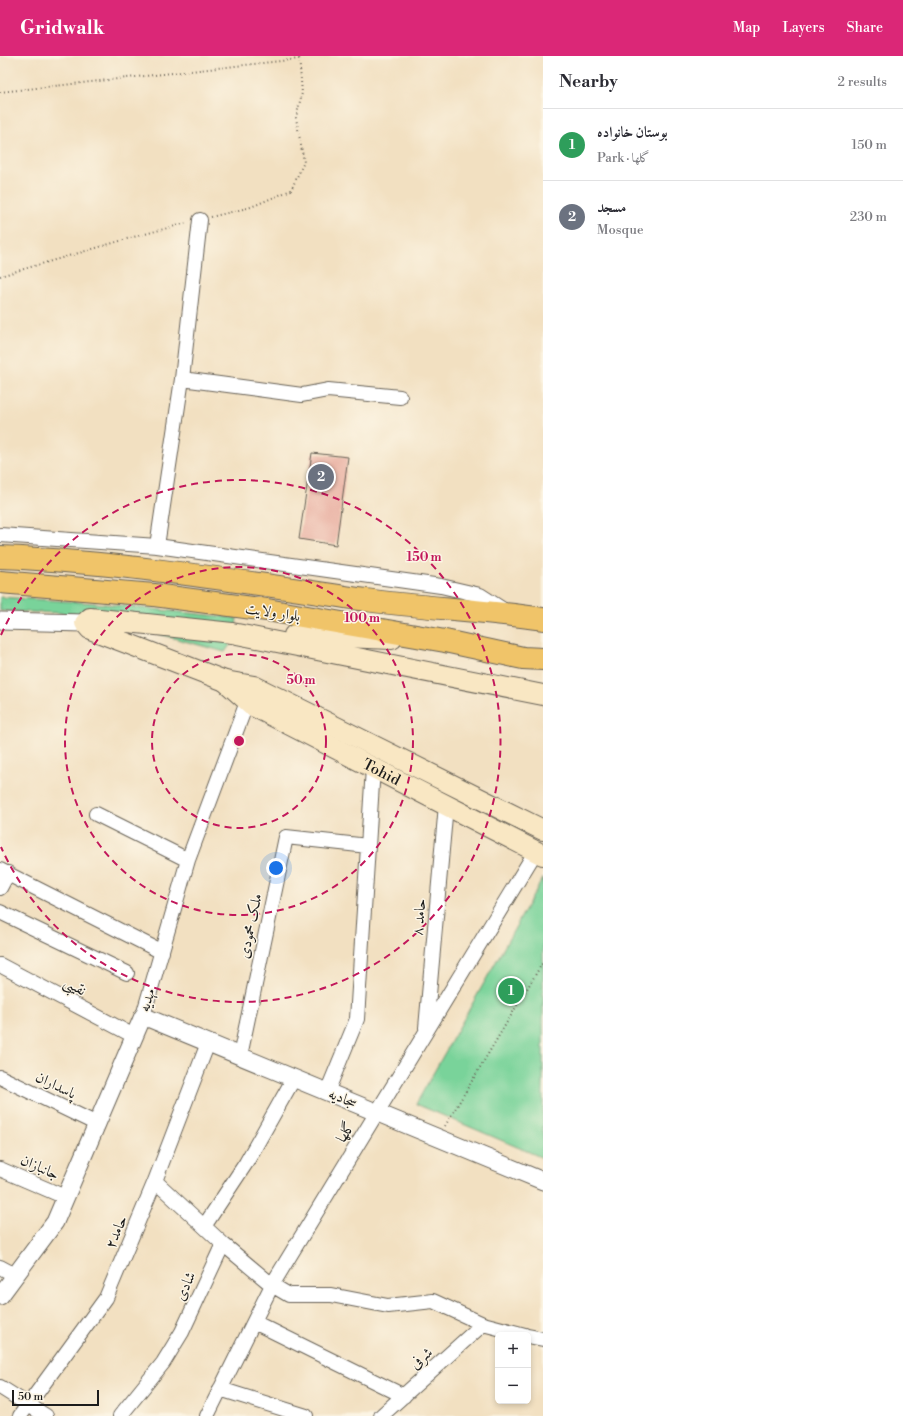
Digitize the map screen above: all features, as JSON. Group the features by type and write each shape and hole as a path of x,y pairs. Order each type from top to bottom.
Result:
{"main road":[{"name":"بلوار ولایت","path":"0,557 154,570 368,600 543,619"},
{"name":"بلوار ولایت","path":"0,582 154,595 260,609 445,641 523,658 543,659"},
{"path":"85,623 90,618 232,633 445,641"},
{"name":"Tohid","path":"85,623 90,629 225,681 543,830"},
{"path":"232,633 543,695"},
{"name":"Tohid","path":"250,694 373,768 540,853"}],"street":[{"path":"157,546 182,379 200,220"},
{"path":"182,379 302,395 328,390 400,397"},
{"path":"0,535 157,546 441,586 480,595 512,616"},
{"path":"0,621 85,623"},
{"name":"مهدیه","path":"0,1296 55,1222 143,1016 188,860 250,694"},
{"path":"326,1092 357,1019 373,768"},
{"name":"حامد ۸","path":"426,1033 446,805"},
{"path":"96,814 188,860"},
{"name":"ملک محمودی","path":"240,1056 286,837 368,846"},
{"name":"گلها","path":"207,1416 272,1285 426,1033 540,853"},
{"path":"0,888 4,872 162,952"},
{"path":"0,912 127,973"},
{"name":"نقیبی","path":"0,965 134,1036"},
{"name":"سجادیه","path":"143,1016 543,1181"},
{"name":"حامد۲","path":"25,1411 106,1298 155,1181 208,1042"},
{"name":"پاسداران","path":"0,1077 97,1124"},
{"path":"205,1225 246,1164 294,1078"},
{"name":"جانبازان","path":"0,1168 65,1197"},
{"path":"155,1181 205,1225 223,1244 272,1285 289,1295 331,1295 388,1306 432,1302 483,1324 515,1332"},
{"name":"شادی","path":"120,1416 163,1362 182,1332 223,1244"},
{"path":"0,1267 15,1275"},
{"path":"254,1322 404,1396"},
{"name":"شرفی","path":"381,1416 483,1324"},
{"path":"531,1336 543,1340"},
{"path":"0,1387 25,1411 46,1416"},
{"path":"220,1389 306,1416"}],"path":[{"path":"0,92 299,57 302,93 296,118 304,162 291,190 250,207 137,236 0,276"},
{"path":"438,1138 543,962"}],"green space":[{"path":"0,597 95,603 237,618 236,627 60,613 0,611"},
{"path":"155,633 235,638 225,652"},
{"path":"543,878 543,1158 416,1104"}],"building":[{"path":"312,453 348,457 336,545 299,539"}],"place":[{"name":"مسجد","path":"321,477"},
{"name":"بوستان خانواده","path":"511,991"}]}
